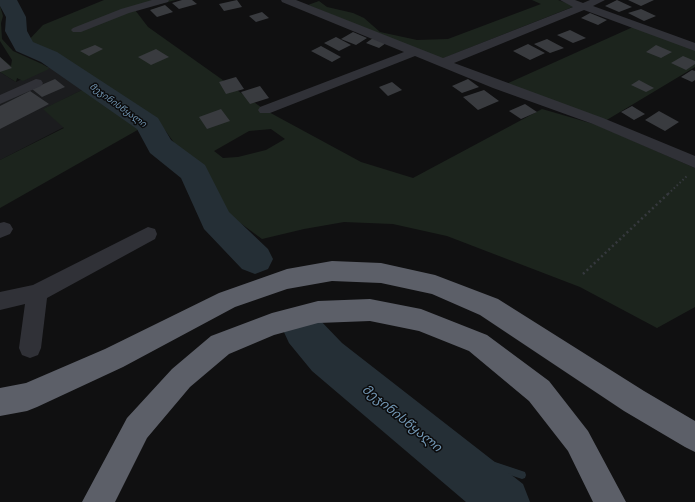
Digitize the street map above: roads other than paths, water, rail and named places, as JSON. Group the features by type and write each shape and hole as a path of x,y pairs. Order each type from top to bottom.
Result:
{"highway":[{"path":"0,402 27,397 114,358 227,300 287,279 332,271 381,272 435,285 488,307 634,401 695,437"},
{"path":"98,502 136,428 181,378 220,345 272,324 318,312 370,310 421,320 478,342 539,391 578,441 610,502"}],"street":[{"path":"77,30 125,11 164,0"},
{"path":"286,0 498,85 598,121 694,166"},
{"path":"565,0 695,47"},
{"path":"442,63 600,0"},
{"path":"265,110 415,52"},
{"path":"0,100 36,83"},
{"path":"0,301 38,293 148,234"},
{"path":"30,348 38,293"}],"waterway":[{"name":"მეჯინისწყალი","path":"7,0 16,17 16,31 24,46 49,57 148,124 160,146 194,172 216,220 255,259"},
{"name":"მეჯინისწყალი","path":"303,330 327,357 505,502"},
{"path":"438,447 522,475"}]}
